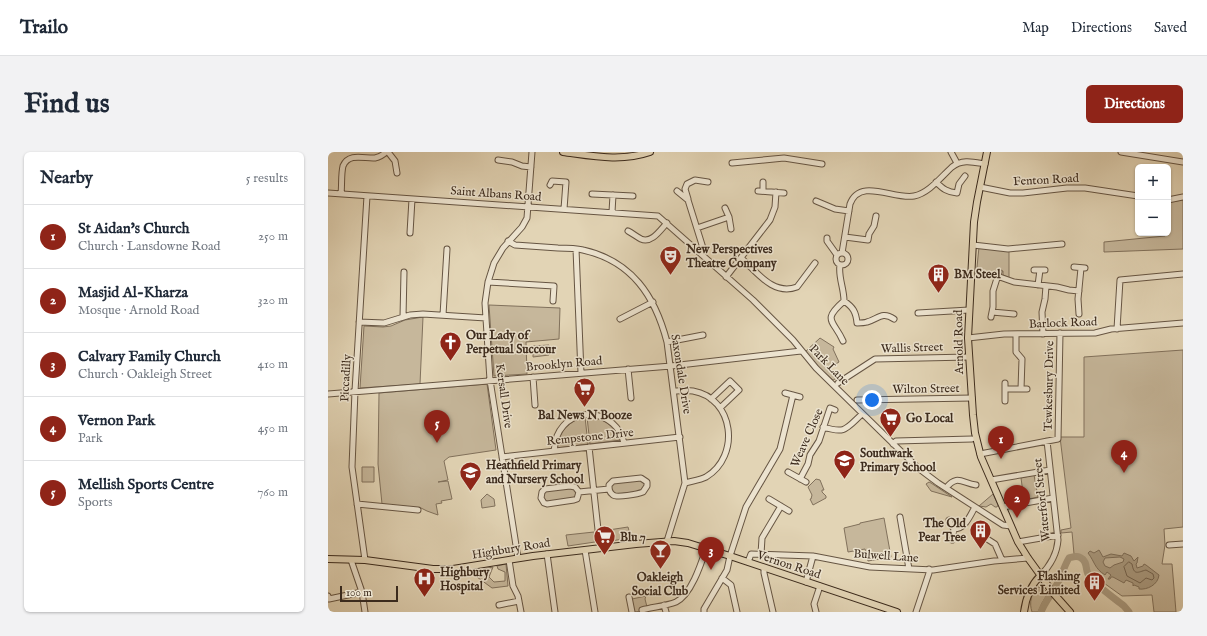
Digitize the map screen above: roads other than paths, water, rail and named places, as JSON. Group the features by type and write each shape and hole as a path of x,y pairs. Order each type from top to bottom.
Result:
{"main road":[{"path":"563,152 612,158 650,152"},
{"name":"Arnold Road","path":"987,152 974,222 969,310 968,338 975,433 980,454 1018,542 1040,576 1070,612"},
{"name":"Vernon Road","path":"670,541 688,543 730,556 820,586 877,609 897,612"},
{"name":"Highbury Road","path":"328,559 365,560 453,569 548,554 670,541"},
{"path":"1024,612 1026,600 1035,581 1040,576"},
{"path":"1026,600 1029,612"}],"street":[{"path":"341,194 343,168 347,156 357,155 378,158 387,152 394,158 395,170"},
{"name":"Kersall Drive","path":"518,558 490,380 485,303 488,282 494,263 508,241 525,222 528,206 532,152"},
{"path":"784,158 786,152"},
{"path":"951,152 957,163"},
{"path":"1121,152 1156,155 1183,162"},
{"path":"732,163 784,158 822,164"},
{"path":"498,160 531,167"},
{"path":"843,341 833,326 831,318 834,310 844,301 844,293 840,277 840,265 835,260 840,254 845,237 851,199 855,195 870,190 912,196 925,192 957,163 971,162 985,164"},
{"path":"936,182 947,192 957,193 959,184 965,176"},
{"path":"701,254 702,248 685,189 687,184 695,180 706,183"},
{"path":"551,181 566,182 564,209"},
{"path":"764,182 760,191 784,193"},
{"name":"Fenton Road","path":"980,187 1010,193 1085,188 1135,196"},
{"path":"676,191 688,200"},
{"path":"595,192 633,196"},
{"path":"726,277 770,220 775,207 776,192"},
{"name":"Saint Albans Road","path":"328,193 655,215 661,218"},
{"path":"612,212 613,195"},
{"name":"Piccadilly","path":"365,560 352,467 367,196"},
{"path":"1171,199 1183,197"},
{"path":"410,233 412,199"},
{"path":"816,201 836,209 849,211"},
{"path":"725,208 731,229"},
{"path":"845,237 868,240 869,234 874,226 876,216"},
{"name":"Park Lane","path":"661,218 753,300 793,340 816,368 918,468 1003,525 1011,526"},
{"path":"697,228 729,218"},
{"path":"628,231 637,232 641,239 649,239 667,223"},
{"path":"828,238 827,241 840,254 846,254 848,260 846,264 840,265"},
{"name":"Saxondale Drive","path":"508,241 515,245 576,249 601,256 622,267 639,283 653,302 661,321 667,342 685,483 670,541"},
{"path":"973,245 1008,249 1062,244"},
{"path":"443,315 447,249"},
{"path":"576,249 581,373"},
{"path":"741,258 756,273 776,287 792,288 797,286 813,270 815,263"},
{"path":"1074,268 1083,268 1079,291 1078,314"},
{"path":"1038,285 1039,270"},
{"path":"403,317 404,272"},
{"path":"1011,312 992,314 993,291 998,274 1014,282 1079,291"},
{"path":"1117,329 1120,280 1183,274"},
{"path":"488,282 554,286 553,301"},
{"path":"1043,334 1042,312 1046,286"},
{"path":"844,301 854,310 857,316 855,323 867,322 881,316 890,316 894,319"},
{"path":"620,319 653,302"},
{"path":"918,313 969,310"},
{"path":"359,322 384,323 403,317 423,314 486,318"},
{"name":"Barlock Road","path":"968,338 1016,334 1095,333 1117,329 1183,323"},
{"name":"Tewkesbury Drive","path":"1047,441 1058,439 1060,333"},
{"path":"1016,334 1016,352 1022,359 1021,389"},
{"path":"667,342 702,335"},
{"name":"Brooklyn Road","path":"328,394 671,366 801,351"},
{"name":"Wallis Street","path":"843,387 837,381 875,359 969,357"},
{"path":"628,369 631,398"},
{"path":"533,377 535,405"},
{"path":"711,399 730,381 739,390 720,408"},
{"path":"1005,401 1005,386 1027,389"},
{"path":"674,391 693,391 711,399 720,408 728,428 729,440 727,449 715,470 706,477 685,483"},
{"path":"785,393 800,397"},
{"path":"704,612 704,609 727,570 746,507 780,449 793,395"},
{"name":"Wilton Street","path":"857,400 972,398"},
{"name":"Weave Close","path":"800,478 808,464 810,455 818,440 830,408 834,410"},
{"path":"554,451 557,436 562,429 573,419 585,414 599,416 613,423 619,430 624,443"},
{"path":"823,427 836,431 845,429 862,414"},
{"name":"Rempstone Drive","path":"502,457 680,437"},
{"path":"893,444 896,441 972,439"},
{"path":"980,454 1047,441"},
{"name":"Waterford Street","path":"1040,576 1046,570 1055,554 1058,535 1047,441"},
{"path":"589,447 600,548"},
{"path":"991,480 1050,470"},
{"name":"Weave Close","path":"788,472 806,482"},
{"path":"641,478 647,482 647,486 640,494 617,496 612,494 609,488 609,485 613,481 641,478"},
{"path":"946,488 950,482 954,480 960,480 976,485"},
{"path":"572,486 578,489 579,492 574,500 547,504 544,503 541,498 542,492 548,488 572,486"},
{"path":"579,492 609,488"},
{"path":"1003,507 1053,498"},
{"path":"769,499 790,511"},
{"path":"357,504 418,510"},
{"path":"748,562 751,554 761,554 762,538 781,506"},
{"path":"954,529 959,529 963,526 975,507"},
{"path":"900,517 909,569"},
{"path":"949,520 954,529 952,540"},
{"path":"1018,542 1058,535"},
{"path":"984,537 995,544 1002,560"},
{"path":"1169,545 1183,544"},
{"path":"642,610 681,600 699,570 706,549"},
{"path":"585,550 595,612"},
{"path":"548,554 555,612"},
{"name":"Bulwell Lane","path":"761,554 813,556 870,567 909,569 928,569 1028,558"},
{"path":"806,582 813,556"},
{"path":"351,560 362,592 365,612"},
{"path":"509,560 513,586 519,601 521,612"},
{"path":"764,568 773,612"},
{"path":"916,612 929,573 928,569"},
{"path":"722,578 731,585 737,612"},
{"path":"816,612 814,604 820,586"},
{"path":"328,596 329,599 362,592"},
{"path":"628,600 632,612"},
{"path":"502,603 519,601"},
{"path":"664,605 666,612"}],"water":[{"path":"1099,550 1103,557 1111,554 1122,556 1124,553 1131,556 1134,561 1138,557 1136,564 1137,568 1143,566 1144,564 1146,565 1159,575 1157,582 1149,588 1139,589 1139,587 1133,586 1133,583 1126,580 1124,583 1113,577 1108,579 1111,575 1107,572 1105,575 1099,570 1088,553 1090,551 1094,553","holes":["1120,557 1124,559 1123,562 1110,568 1105,566 1103,562 1105,558"]}],"waterway":[{"path":"1041,612 1059,581 1069,558 1076,556 1080,557 1085,562 1088,575 1093,581 1124,606 1129,612"}],"place":[{"name":"New Perspectives Theatre Company","path":"670,276"},
{"name":"BM Steel","path":"938,294"},
{"name":"Our Lady of Perpetual Succour","path":"451,362"},
{"name":"Bal News N Booze","path":"585,408"},
{"name":"Go Local","path":"891,438"},
{"name":"Mellish Sports Centre","path":"437,443"},
{"name":"St Aidan's Church","path":"1001,459"},
{"name":"Vernon Park","path":"1124,473"},
{"name":"Southwark Primary School","path":"844,480"},
{"name":"Heathfield Primary and Nursery School","path":"471,492"},
{"name":"Masjid Al-Kharza","path":"1017,518"},
{"name":"The Old Pear Tree","path":"981,550"},
{"name":"Blu 7","path":"604,556"},
{"name":"Oakleigh Social Club","path":"660,570"},
{"name":"Calvary Family Church","path":"711,570"},
{"name":"Highbury Hospital","path":"424,598"},
{"name":"Flashing Services Limited","path":"1095,602"}]}
